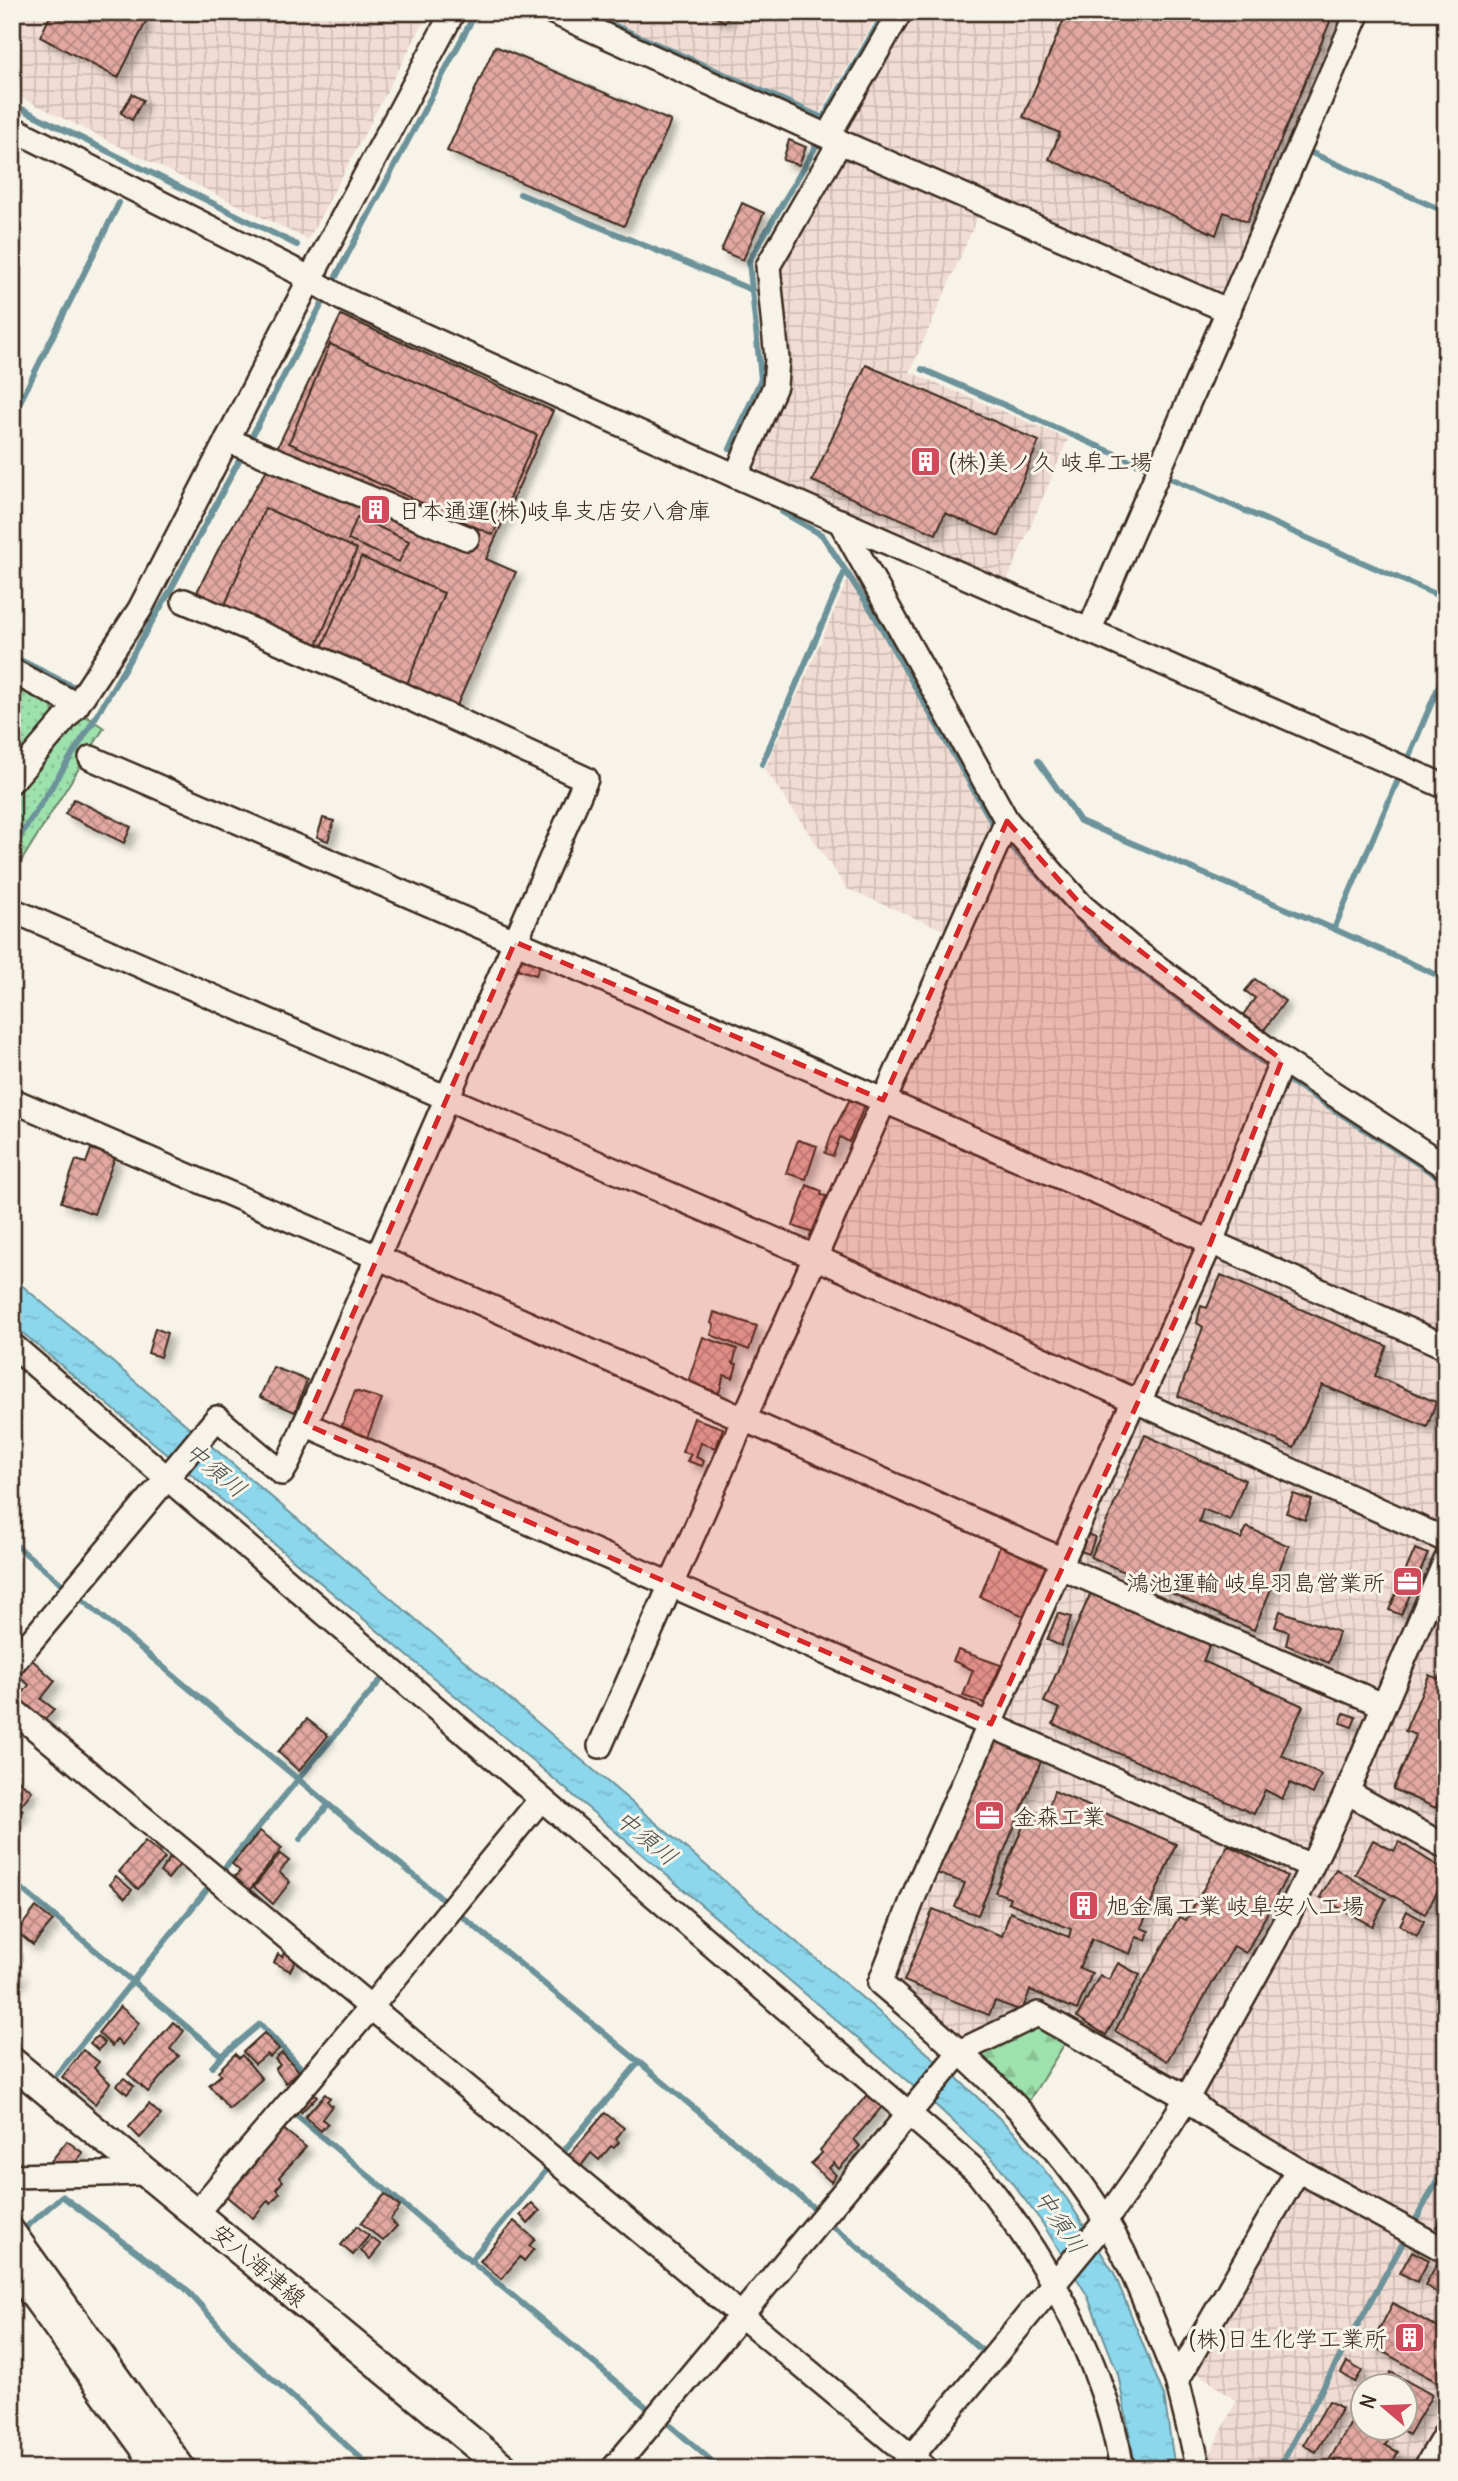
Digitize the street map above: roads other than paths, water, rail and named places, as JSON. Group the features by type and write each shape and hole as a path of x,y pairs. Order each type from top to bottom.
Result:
{"main road":[{"name":"安八海津線","path":"12,2062 505,2469"}],"street":[{"path":"12,781 77,705 141,609 227,440 322,287 453,12"},
{"path":"553,12 834,139 1229,310"},
{"path":"736,475 775,386 777,359 768,266 900,12"},
{"path":"1089,631 1358,12"},
{"path":"12,128 322,287 736,475 1446,787"},
{"path":"227,440 467,538"},
{"path":"840,521 1007,821 1082,906 1130,947 1282,1060 1446,1167"},
{"path":"12,1664 217,1418 282,1473 586,779 381,685 184,601"},
{"path":"12,671 77,705"},
{"path":"91,758 1210,1242 1446,1347"},
{"path":"600,1746 1007,821"},
{"path":"12,910 815,1257 1446,1540"},
{"path":"1199,2469 1177,2380 1123,2251 1102,2225 1055,2148 880,1983 919,1883 1061,1563 1210,1242 1282,1060"},
{"path":"12,1100 377,1257 1383,1705"},
{"path":"12,1345 171,1473 541,1799 913,2108 978,2173 1057,2282 1099,2379 1122,2469"},
{"path":"305,1424 1311,1866"},
{"path":"12,1709 742,2315 913,2465 1102,2225 1187,2098 1284,1922 1347,1792 1446,1560"},
{"path":"1347,1792 1446,1847"},
{"path":"196,2213 370,2008 541,1799"},
{"path":"613,2469 958,2055 1038,2014 1187,2098 1207,2115 1298,2170 1446,2251"},
{"path":"1177,2380 1298,2170"},
{"path":"12,2176 144,2173"},
{"path":"12,2230 184,2469"},
{"path":"12,2268 157,2469"},
{"path":"1425,2469 1446,2433"}],"water":[{"name":"中須川","path":"12,1277 958,2079 1017,2135 1067,2199 1114,2273 1164,2396 1175,2469 1136,2469 1118,2374 1087,2295 1041,2221 996,2162 940,2109 540,1767 12,1324"}],"waterway":[{"path":"331,286 476,12"},
{"path":"584,12 823,118 885,12"},
{"path":"12,104 297,245"},
{"path":"730,449 761,379 749,261 818,143 818,137"},
{"path":"1305,150 1446,212"},
{"path":"520,194 752,290"},
{"path":"12,418 119,203"},
{"path":"12,849 88,730 169,593 326,296"},
{"path":"922,369 1446,599"},
{"path":"782,512 822,535 872,611 997,831"},
{"path":"762,764 845,571"},
{"path":"12,656 76,688"},
{"path":"1406,763 1446,669"},
{"path":"1038,761 1080,821 1334,929 1401,773"},
{"path":"1004,839 1095,936 1273,1070"},
{"path":"1334,929 1446,979"},
{"path":"1282,1076 1446,1182"},
{"path":"12,1542 63,1585"},
{"path":"79,1597 447,1903"},
{"path":"222,1871 384,1676"},
{"path":"300,1839 328,1805"},
{"path":"12,1881 222,2056 260,2024 306,2073"},
{"path":"57,2074 210,1886"},
{"path":"457,1912 639,2062"},
{"path":"212,2067 222,2056"},
{"path":"561,2154 639,2062 815,2209"},
{"path":"292,2112 650,2410"},
{"path":"1278,2469 1446,2165"},
{"path":"470,2261 549,2167"},
{"path":"23,2230 62,2196 185,2288 242,2352 373,2469"},
{"path":"829,2223 984,2352"},
{"path":"12,2252 21,2264"},
{"path":"664,2420 721,2469"}],"place":[{"name":"(株)美ノ久 岐阜工場","path":"926,461"},
{"name":"日本通運(株)岐阜支店安八倉庫","path":"375,510"},
{"name":"鴻池運輸 岐阜羽島営業所","path":"1408,1582"},
{"name":"金森工業","path":"990,1816"},
{"name":"旭金属工業 岐阜安八工場","path":"1083,1905"},
{"name":"(株)日生化学工業所","path":"1410,2338"}]}
